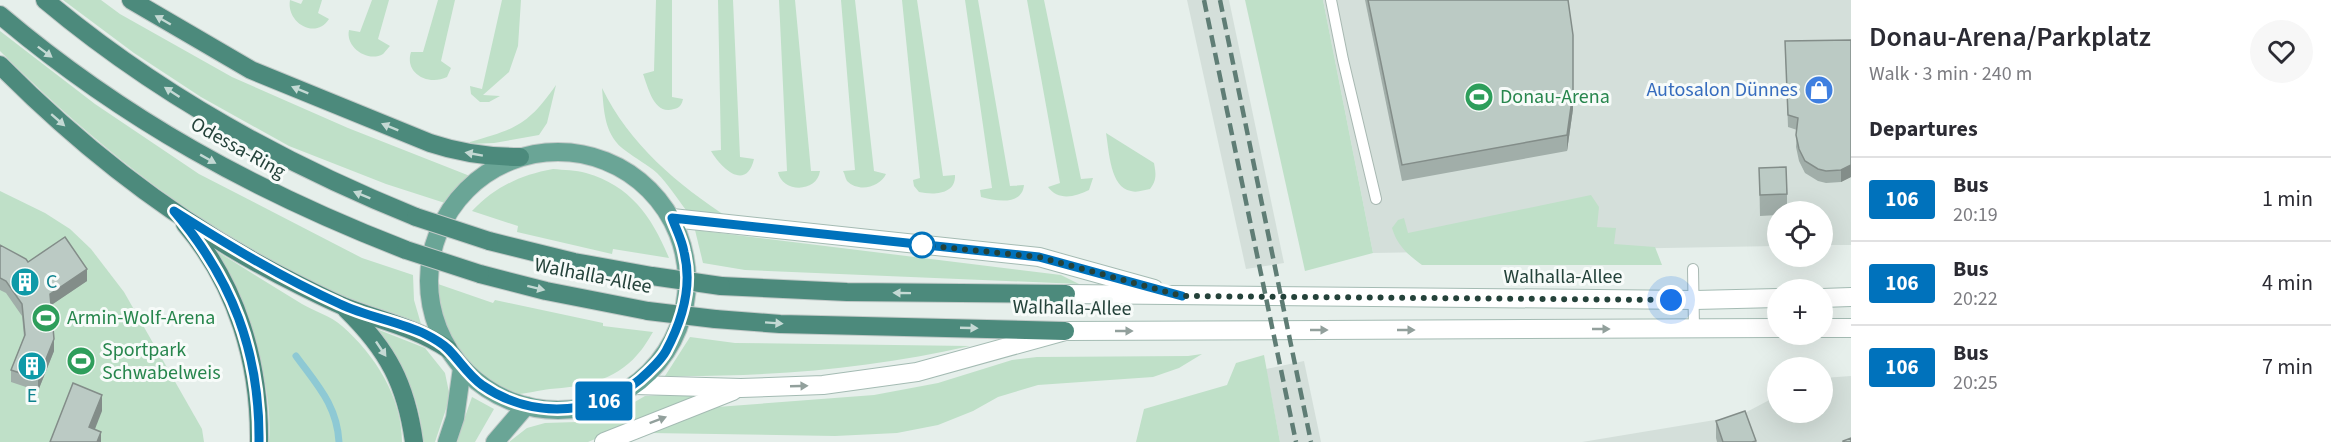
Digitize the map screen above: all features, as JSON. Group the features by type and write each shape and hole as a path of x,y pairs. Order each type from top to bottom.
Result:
{"highway":[{"name":"Odessa-Ring","path":"45,0 134,68 277,155 355,192 416,217 489,241"},
{"path":"131,0 250,70 420,139 453,151 491,157 520,157"},
{"name":"Odessa-Ring","path":"0,15 35,45 101,93 202,157 313,212 406,250 480,274"},
{"path":"0,65 86,144 174,211 258,263 343,306 424,334 448,348"},
{"path":"174,211 208,256 235,306 252,360 257,389 259,442"},
{"name":"Walhalla-Allee","path":"489,241 574,262 721,286 847,292 1066,294"},
{"name":"Walhalla-Allee","path":"480,274 546,291 648,311 715,319 780,324 1065,331"},
{"path":"343,306 370,332 392,366 400,383 414,442"}],"main road":[{"path":"546,152 585,154 619,167 649,189 672,218 685,252 688,290 680,326 662,359 635,385 601,403 564,410 526,406 503,398 481,384 462,368 448,348 434,318 429,285 432,251 444,220 464,193 489,172 520,157 546,152"},
{"path":"672,218 1039,257 1182,296"},
{"name":"Walhalla-Allee","path":"1066,294 1695,300 1767,298"},
{"path":"1833,297 1851,297"},
{"path":"1833,328 1851,327"},
{"name":"Walhalla-Allee","path":"1065,331 1767,328"},
{"path":"635,385 741,388 824,385 917,372 1065,331"},
{"path":"447,442 455,418 462,368"},
{"path":"603,442 741,388"},
{"path":"495,442 526,406"}],"lane":[{"path":"1331,0 1376,199"},
{"path":"1693,269 1694,328"}],"shaded area":[{"path":"1187,0 1229,0 1284,263 1246,269"},
{"path":"1323,0 1851,0 1851,245 1833,245 1833,201 1767,201 1767,246 1373,253"},
{"path":"1304,361 1321,442 1280,442 1266,369"},
{"path":"1851,376 1851,442 1582,442 1739,416 1767,401 1767,423 1833,423 1833,377"}],"green space":[{"path":"63,0 101,0 120,14 232,77 348,128 475,178 448,204 386,184 289,146 201,97 134,53"},
{"path":"290,0 301,4 303,0 322,0 318,13 329,19 317,28 303,26 293,16"},
{"path":"372,0 389,0 378,39 390,46 383,54 377,56 359,52 349,36 349,30 360,32"},
{"path":"438,0 455,0 441,61 451,68 447,77 433,80 426,79 415,72 410,60 411,52 423,52"},
{"path":"502,0 521,0 518,46 509,72 483,95 500,96 489,102 480,102 471,94 470,86 482,89"},
{"path":"656,0 672,0 672,97 683,99 678,108 667,110 661,108 653,99 643,74 654,71"},
{"path":"718,0 733,0 740,157 754,159 750,169 740,175 727,170 711,151 721,150"},
{"path":"779,0 795,0 811,171 820,171 813,183 799,188 786,184 778,172 787,171"},
{"path":"841,0 855,0 874,171 886,174 883,179 869,187 852,185 847,181 843,171 855,170"},
{"path":"902,0 917,0 943,176 955,175 952,187 943,192 919,192 914,186 913,180 920,178"},
{"path":"965,0 978,0 1010,186 1024,185 1019,196 1013,199 994,200 981,197 980,190 992,188"},
{"path":"1027,0 1044,0 1081,179 1093,178 1089,190 1078,194 1062,196 1048,187 1060,183"},
{"path":"1245,0 1323,0 1373,253 1305,271"},
{"path":"0,31 95,104 199,174 362,258 413,275 414,300 421,324 365,305 309,281 237,241 164,193 96,139 0,51"},
{"path":"556,85 547,123 539,135 494,143 470,144 470,142 520,124 537,109"},
{"path":"602,88 626,127 656,162 691,192 729,218 686,210 657,173 619,145 609,131 606,122"},
{"path":"1106,133 1154,163 1155,177 1150,189 1133,192 1119,183 1112,167"},
{"path":"553,169 586,173 616,186 628,195 655,229 669,258 613,249 612,254 517,232 518,226 472,211 490,195 509,183"},
{"name":"Sportpark Schwabelweis","path":"0,191 45,213 70,229 91,249 124,292 202,429 204,442 0,442"},
{"path":"1591,195 1599,207 1597,227 1616,228 1614,244 1655,247 1662,265 1422,265 1404,249 1392,228 1398,220 1404,218 1408,233"},
{"path":"695,230 1061,275 1079,284 745,270 703,263"},
{"path":"207,245 302,304 333,319 354,337 375,364 392,393 401,425 402,442 269,442 266,389 260,364 242,316"},
{"path":"438,284 493,303 495,300 603,323 603,326 653,332 628,364 608,377 574,386 513,394 497,388 477,373 459,351 447,326"},
{"path":"374,328 425,348 445,373 450,397 435,442 422,442 418,410 408,381"},
{"path":"690,337 735,343 970,346 895,361 819,370 742,375 665,376"},
{"path":"1202,354 1179,368 1153,377 1038,385 998,397 973,411 938,425 897,433 835,436 650,433 717,407 874,395 938,383 1012,360 1037,357"},
{"path":"1264,355 1280,442 1136,442 1144,409 1227,385 1236,363"},
{"path":"715,393 666,409 588,442 509,442 527,428 545,423 577,422 602,417 645,396"},
{"path":"472,397 494,409 475,442 456,442"}],"building":[{"name":"Donau-Arena","path":"1368,0 1568,0 1573,35 1573,92 1567,135 1402,165"},
{"name":"Autosalon Dünnes","path":"1851,40 1851,165 1841,170 1826,171 1805,161 1796,135 1798,118 1788,115 1785,41"},
{"path":"1786,167 1787,194 1760,195 1759,168"},
{"path":"65,237 87,269 50,294 54,339 38,379 11,370 25,335 22,304 6,281 0,278 0,245 28,262"},
{"path":"73,383 102,395 89,427 101,432 97,442 50,442"},
{"path":"1745,411 1756,441 1723,442 1716,421"}],"waterway":[{"path":"296,356 325,396 334,417 339,442"}],"railway":[{"path":"1204,0 1296,442"},
{"path":"1220,0 1311,442"}],"bus line":[{"name":"106","path":"259,442 257,389 252,360 235,306 208,256 174,211 215,238 300,285 343,306 424,334 448,348 462,368 503,398 526,406 564,410 601,403 635,385 662,359 680,326 688,290 685,252 672,218 1039,257 1182,296"}],"place":[{"name":"Autosalon Dünnes","path":"1819,90"},
{"name":"Donau-Arena","path":"1479,97"},
{"name":"C","path":"25,282"},
{"name":"Armin-Wolf-Arena","path":"46,318"},
{"name":"Sportpark Schwabelweis","path":"81,361"},
{"name":"E","path":"32,366"}],"route":[{"path":"922,245 1039,257 1182,296 1671,300"}]}
